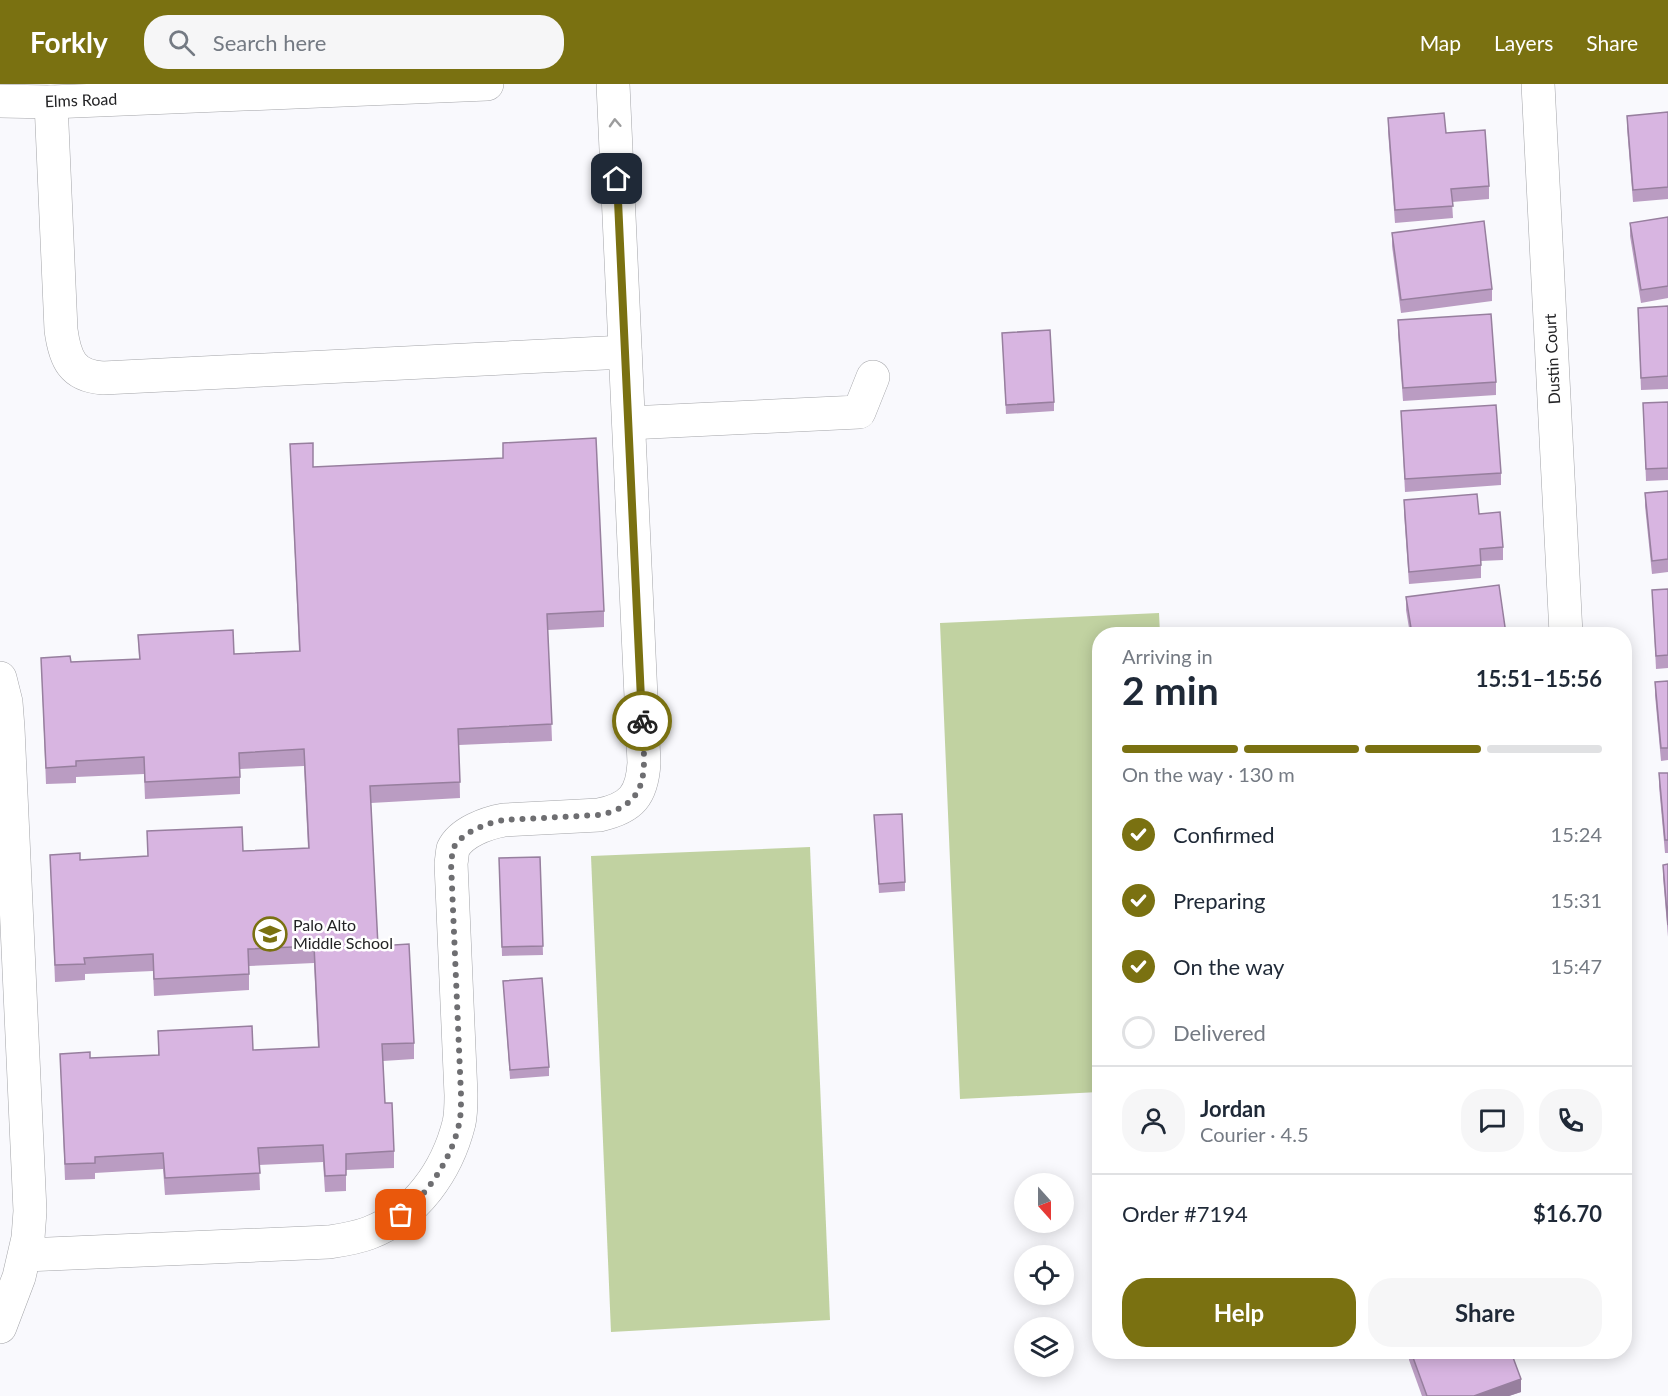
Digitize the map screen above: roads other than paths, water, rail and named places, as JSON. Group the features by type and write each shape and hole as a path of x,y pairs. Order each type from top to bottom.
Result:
{"street":[{"name":"Elms Road","path":"0,101 51,102 120,92 487,84"},
{"path":"25,1255 329,1242 369,1234 390,1223 412,1206 431,1185 445,1162 460,1120 461,1095 451,863 454,848 465,836 491,822 612,813 623,807 640,789 643,778 644,751 613,84"},
{"name":"Dustin Court","path":"1538,84 1566,627"},
{"path":"51,102 61,330 66,357 82,374 93,378 104,378 626,352"},
{"path":"629,423 859,412 873,377"},
{"path":"0,678 6,702 8,728 30,1211 25,1255 0,1327"}],"place":[{"name":"Palo Alto Middle School","path":"270,934"}]}
